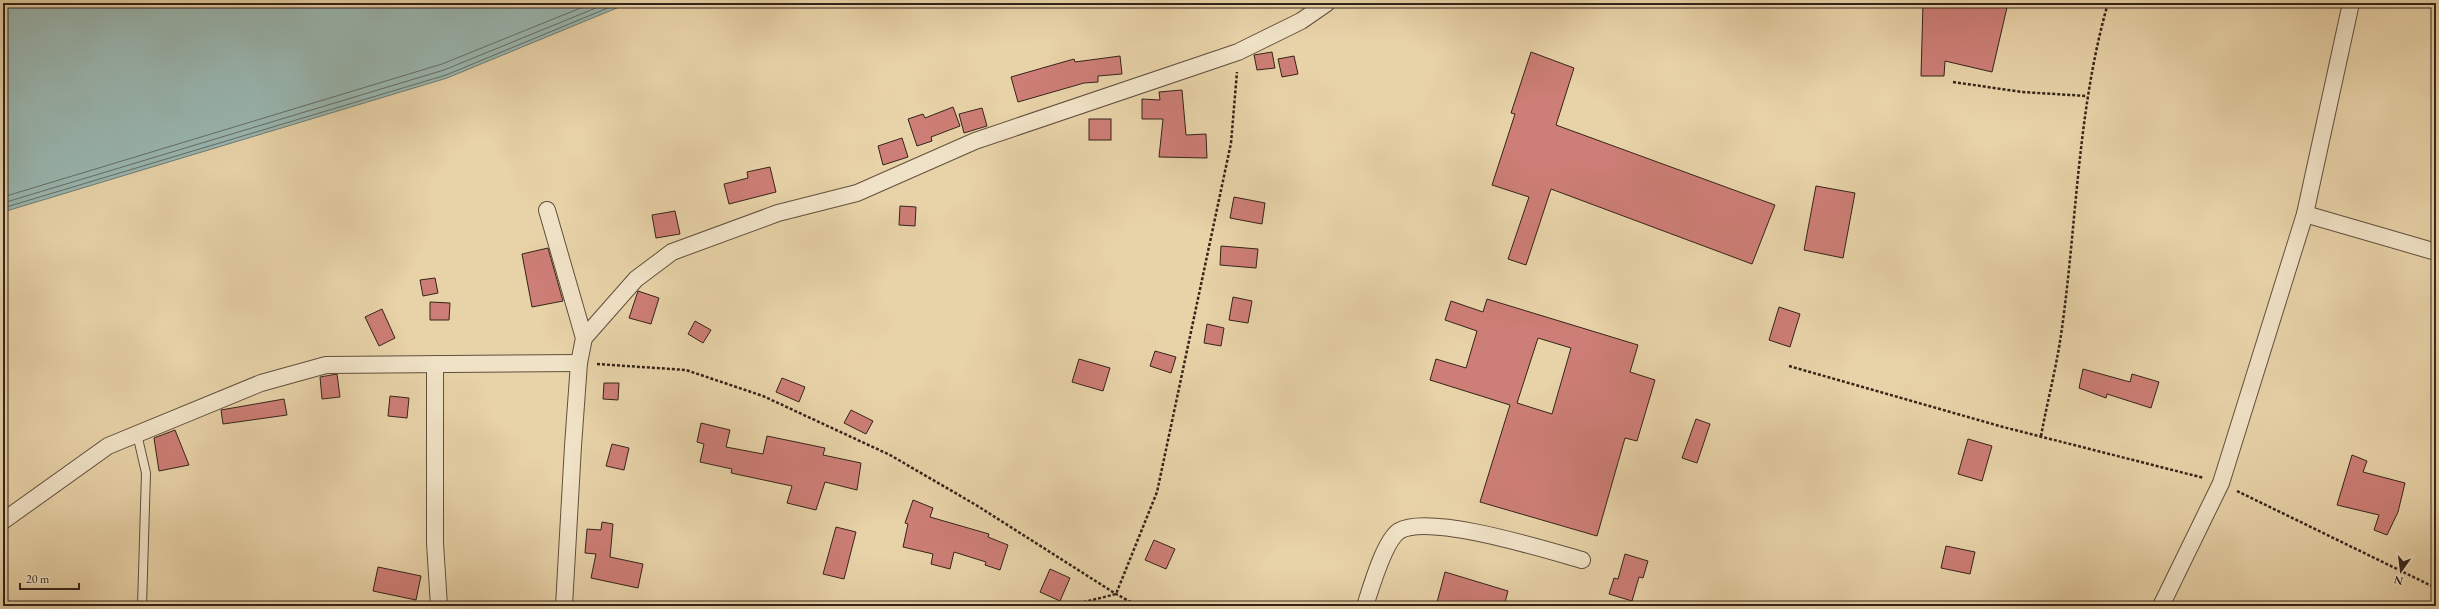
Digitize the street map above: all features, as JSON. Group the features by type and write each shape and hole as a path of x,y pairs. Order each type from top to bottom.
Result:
{"street":[{"path":"584,338 636,279 672,252 778,213 858,193 975,141 1238,52 1301,21 1327,3"},
{"path":"2161,606 2221,483 2306,214 2352,3"},
{"path":"547,210 584,338 580,363 564,606"},
{"path":"2306,214 2436,252"},
{"path":"3,521 108,446 261,383 326,365 580,363"},
{"path":"435,364 435,543 438,606"},
{"path":"1365,606 1385,550 1399,532 1421,526 1447,528 1496,537 1582,560"}],"lane":[{"path":"137,434 146,473 142,606"}],"path":[{"path":"2041,436 2060,336 2087,96 2098,38 2108,3"},
{"path":"1116,594 1157,492 1231,143 1238,52"},
{"path":"1953,82 2022,92 2087,96"},
{"path":"580,363 686,370 763,396 890,455 976,505 1116,594 1138,606"},
{"path":"1789,366 2041,436 2221,483 2436,588"},
{"path":"1069,606 1116,594"}],"water":[{"path":"3,3 629,3 447,78 3,212"}],"building":[{"path":"1923,3 2008,3 1992,72 1945,61 1944,76 1921,76"},
{"path":"1272,52 1275,68 1257,70 1254,55"},
{"path":"1531,52 1574,68 1556,125 1775,205 1752,264 1551,189 1526,265 1508,259 1529,197 1492,185 1515,114 1511,113"},
{"path":"1120,56 1122,74 1098,76 1098,82 1084,83 1018,102 1011,77 1074,59 1075,62"},
{"path":"1294,56 1298,74 1282,77 1278,59"},
{"path":"1182,90 1186,135 1206,134 1207,158 1159,157 1163,119 1142,119 1142,99 1160,100 1159,92"},
{"path":"953,107 960,126 931,137 932,141 917,146 908,119 923,114 925,118"},
{"path":"982,108 987,126 964,133 959,114"},
{"path":"1089,119 1111,119 1111,140 1089,140"},
{"path":"902,138 908,157 883,165 878,146"},
{"path":"770,167 776,192 729,204 724,184 748,178 747,172"},
{"path":"1816,186 1855,193 1843,258 1804,250"},
{"path":"1234,197 1265,203 1262,224 1230,218"},
{"path":"900,206 916,207 915,226 899,225"},
{"path":"675,211 680,234 656,238 652,215"},
{"path":"1221,246 1258,249 1256,268 1220,265"},
{"path":"548,248 563,301 532,307 522,254"},
{"path":"435,278 438,293 423,296 420,280"},
{"path":"638,291 659,298 651,324 629,318"},
{"path":"1233,297 1252,301 1248,323 1229,320"},
{"path":"1487,299 1638,345 1630,372 1655,380 1637,441 1625,438 1597,536 1480,502 1510,405 1430,380 1436,359 1466,368 1477,331 1445,320 1451,301 1483,312","holes":["1538,338 1571,348 1552,414 1517,403"]},
{"path":"430,302 450,303 449,320 430,320"},
{"path":"1779,307 1800,314 1790,347 1769,340"},
{"path":"382,309 395,338 379,346 365,317"},
{"path":"695,321 711,330 703,343 688,334"},
{"path":"1207,324 1224,328 1221,346 1204,343"},
{"path":"1155,351 1176,357 1171,373 1150,366"},
{"path":"1079,359 1110,368 1103,391 1072,382"},
{"path":"2083,369 2130,382 2132,374 2159,382 2151,408 2107,394 2106,398 2079,388"},
{"path":"337,374 340,397 322,399 320,377"},
{"path":"782,378 805,387 799,402 776,392"},
{"path":"604,383 619,383 618,400 603,399"},
{"path":"390,396 409,398 407,418 388,416"},
{"path":"284,399 287,415 223,424 221,410"},
{"path":"851,410 873,421 866,434 844,423"},
{"path":"1696,419 1710,424 1697,463 1682,458"},
{"path":"701,423 730,430 726,447 763,454 767,436 825,448 823,455 861,463 857,490 825,482 816,510 787,503 792,486 731,473 732,469 700,462 704,444 697,442"},
{"path":"175,430 189,465 159,471 154,438"},
{"path":"1968,439 1992,446 1982,481 1958,474"},
{"path":"612,444 629,448 624,470 606,466"},
{"path":"2352,455 2367,461 2363,472 2405,483 2398,512 2387,535 2374,530 2379,515 2337,505"},
{"path":"913,500 933,508 930,517 989,534 988,537 1008,545 1000,570 985,565 986,562 954,552 950,569 931,564 933,554 903,547 908,524 905,523"},
{"path":"602,522 613,524 610,557 643,564 638,588 591,578 596,554 585,553 587,529 601,530"},
{"path":"836,527 856,532 844,579 823,574"},
{"path":"1154,540 1175,549 1166,569 1145,560"},
{"path":"1946,546 1975,552 1970,574 1941,568"},
{"path":"1625,554 1648,561 1643,578 1639,577 1632,601 1609,594 1614,578 1618,579"},
{"path":"378,567 421,576 416,600 373,591"},
{"path":"1050,569 1070,578 1060,601 1040,592"},
{"path":"1445,572 1508,591 1504,606 1436,606"}]}
